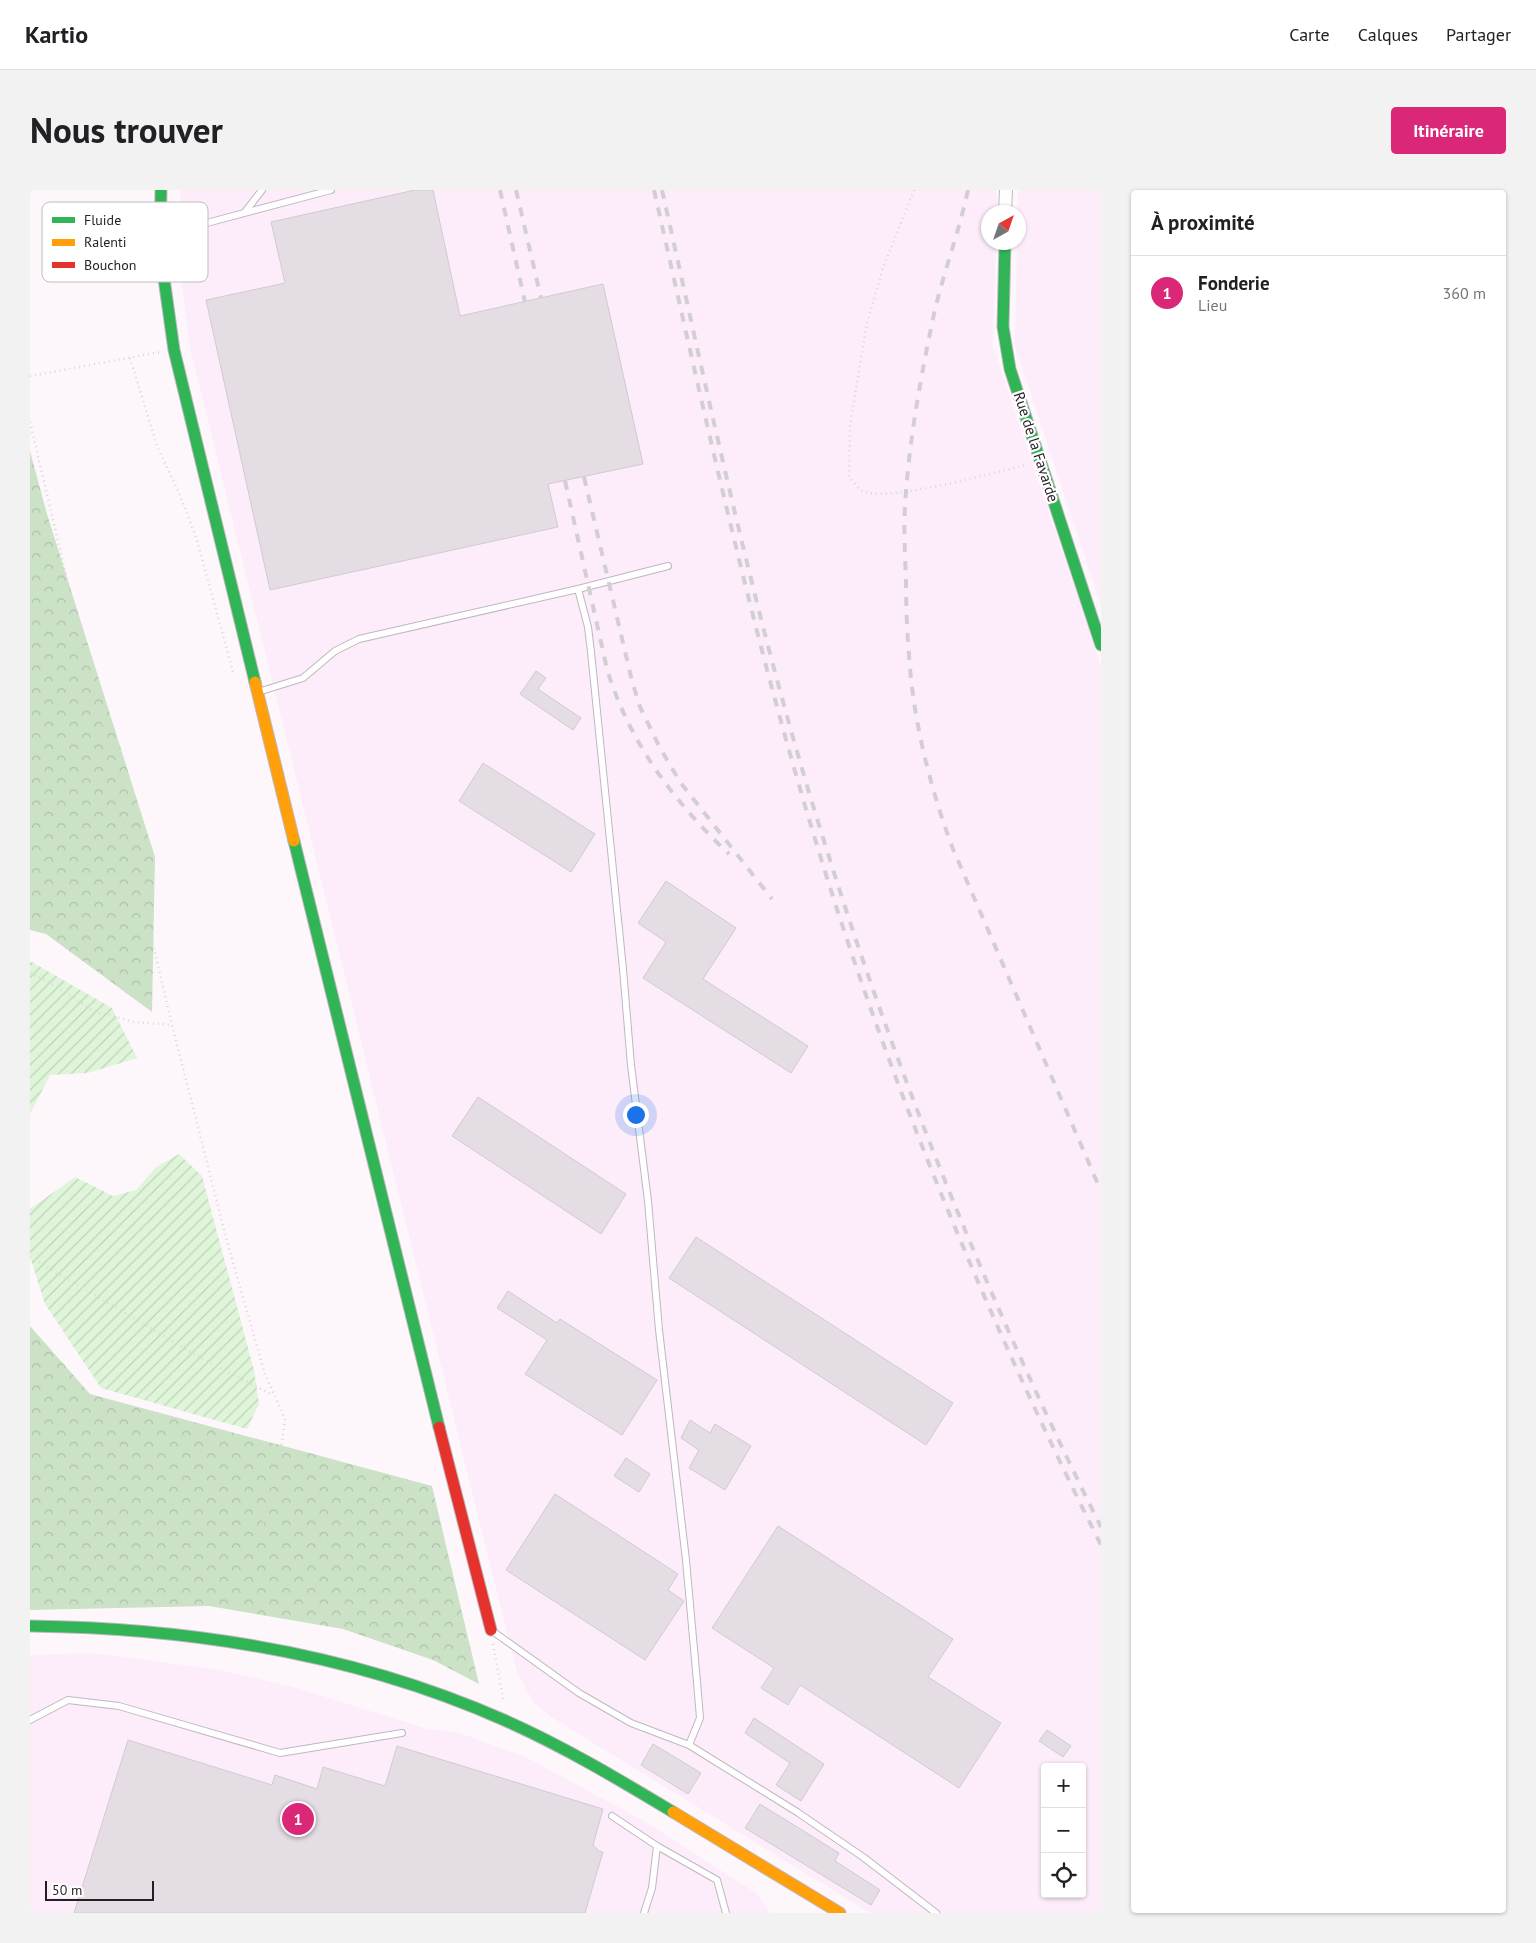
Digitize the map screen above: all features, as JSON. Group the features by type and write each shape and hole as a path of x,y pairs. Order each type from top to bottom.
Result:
{"street":[{"path":"1005,205 1006,190"},
{"name":"Rue de la Favarde","path":"1005,250 1003,326 1005,348 1010,369 1101,645"},
{"path":"163,282 174,350 430,1391 491,1630"},
{"path":"30,1626 146,1629 217,1637 340,1664 408,1683 508,1721 566,1749 625,1782 840,1913"}],"lane":[{"path":"245,212 262,190"},
{"path":"208,222 331,190"},
{"path":"258,692 303,678 334,651 359,639 578,589 668,566"},
{"path":"578,589 588,627 591,652 631,1065 648,1201 664,1375 686,1560 700,1718 689,1745"},
{"path":"491,1630 579,1693 631,1723 689,1745 797,1812 863,1857 936,1913"},
{"path":"30,1720 68,1700 119,1706 280,1753 402,1733"},
{"path":"612,1816 657,1846 717,1880 726,1913"},
{"path":"644,1913 652,1888 657,1846"}],"path":[{"path":"914,190 883,268 867,323 850,424 849,477 862,491 884,495 906,492 1040,462"},
{"path":"30,376 174,350"},
{"path":"130,358 157,446 179,493 196,537 233,672 252,669"},
{"path":"30,422 172,1025 228,1244 265,1374 285,1419 279,1464 261,1528"},
{"path":"30,973 56,986 93,1011 134,1022 172,1025"},
{"path":"30,1257 206,1361 274,1396"},
{"path":"491,1630 508,1721"}],"shaded area":[{"path":"181,190 997,190 997,205 981,205 981,250 996,250 993,347 1101,666 1101,1913 870,1913 551,1717 533,1702 517,1672 190,348 182,282 208,282 208,202 180,202"},
{"path":"1018,190 1101,190 1101,606 1015,346 1017,250 1026,250 1026,205 1018,205"},
{"path":"93,1653 221,1670 297,1688 428,1729 457,1732 526,1757 646,1822 756,1893 771,1913 30,1913 30,1655"}],"green space":[{"path":"30,451 47,514 155,857 152,1012 46,934 30,930"},
{"path":"30,961 112,1008 137,1058 88,1073 50,1075 30,1114"},
{"path":"179,1154 202,1176 254,1370 259,1404 247,1429 101,1388 45,1304 30,1257 30,1209 75,1177 113,1196 136,1190 156,1167"},
{"path":"30,1326 90,1394 432,1486 479,1684 433,1660 343,1629 209,1606 30,1610"}],"building":[{"path":"415,190 433,190 460,316 603,284 643,464 548,484 558,527 270,590 206,300 285,283 271,222"},
{"path":"536,671 546,678 538,689 581,718 573,730 520,694"},
{"path":"483,763 595,834 571,872 459,801"},
{"path":"666,881 736,928 703,979 808,1046 791,1073 643,978 666,942 638,923"},
{"path":"478,1097 626,1194 601,1234 452,1136"},
{"path":"696,1237 953,1403 926,1445 669,1278"},
{"path":"508,1291 557,1323 560,1319 657,1380 622,1435 525,1374 547,1340 497,1308"},
{"path":"690,1420 710,1433 715,1424 751,1446 725,1490 689,1468 699,1450 681,1438"},
{"path":"626,1458 650,1474 639,1492 614,1476"},
{"path":"555,1494 678,1574 668,1590 684,1601 645,1660 506,1570"},
{"path":"778,1526 953,1639 928,1677 1001,1723 959,1788 800,1685 788,1705 761,1688 774,1668 712,1628"},
{"path":"754,1718 824,1764 801,1801 776,1785 790,1763 745,1733"},
{"path":"1047,1730 1071,1746 1063,1757 1039,1741"},
{"path":"128,1740 272,1785 275,1775 317,1789 323,1767 385,1786 397,1746 603,1809 593,1845 603,1852 585,1913 74,1913"},
{"path":"653,1744 701,1773 688,1794 641,1765"},
{"path":"760,1804 839,1853 835,1861 880,1890 871,1905 745,1828"}],"railway":[{"path":"500,190 525,302"},
{"path":"516,190 541,298"},
{"path":"654,190 709,435 748,597 791,759 844,930 908,1110 943,1198 1019,1373 1101,1545"},
{"path":"662,190 756,601 800,763 853,932 883,1019 949,1191 1022,1361 1101,1527"},
{"path":"968,190 931,328 910,451 904,527 906,610 914,704 930,778 953,849 1101,1191"},
{"path":"584,477 632,681 640,707 660,748 680,782 772,899"},
{"path":"565,481 607,669 616,696 641,746 672,792 729,854"}],"traffic: fast":[{"path":"161,190 161,202"},
{"path":"1005,250 1003,327 1010,369 1101,645"},
{"path":"164,282 174,350 255,682"},
{"path":"294,841 439,1427"},
{"path":"30,1626 152,1632 212,1639 332,1662 390,1678 448,1697 526,1730 590,1763 673,1812"}],"traffic: slow":[{"path":"255,682 294,841"},
{"path":"673,1812 840,1913"}],"traffic: jam":[{"path":"439,1427 491,1630"}],"place":[{"name":"Fonderie","path":"298,1819"}]}
